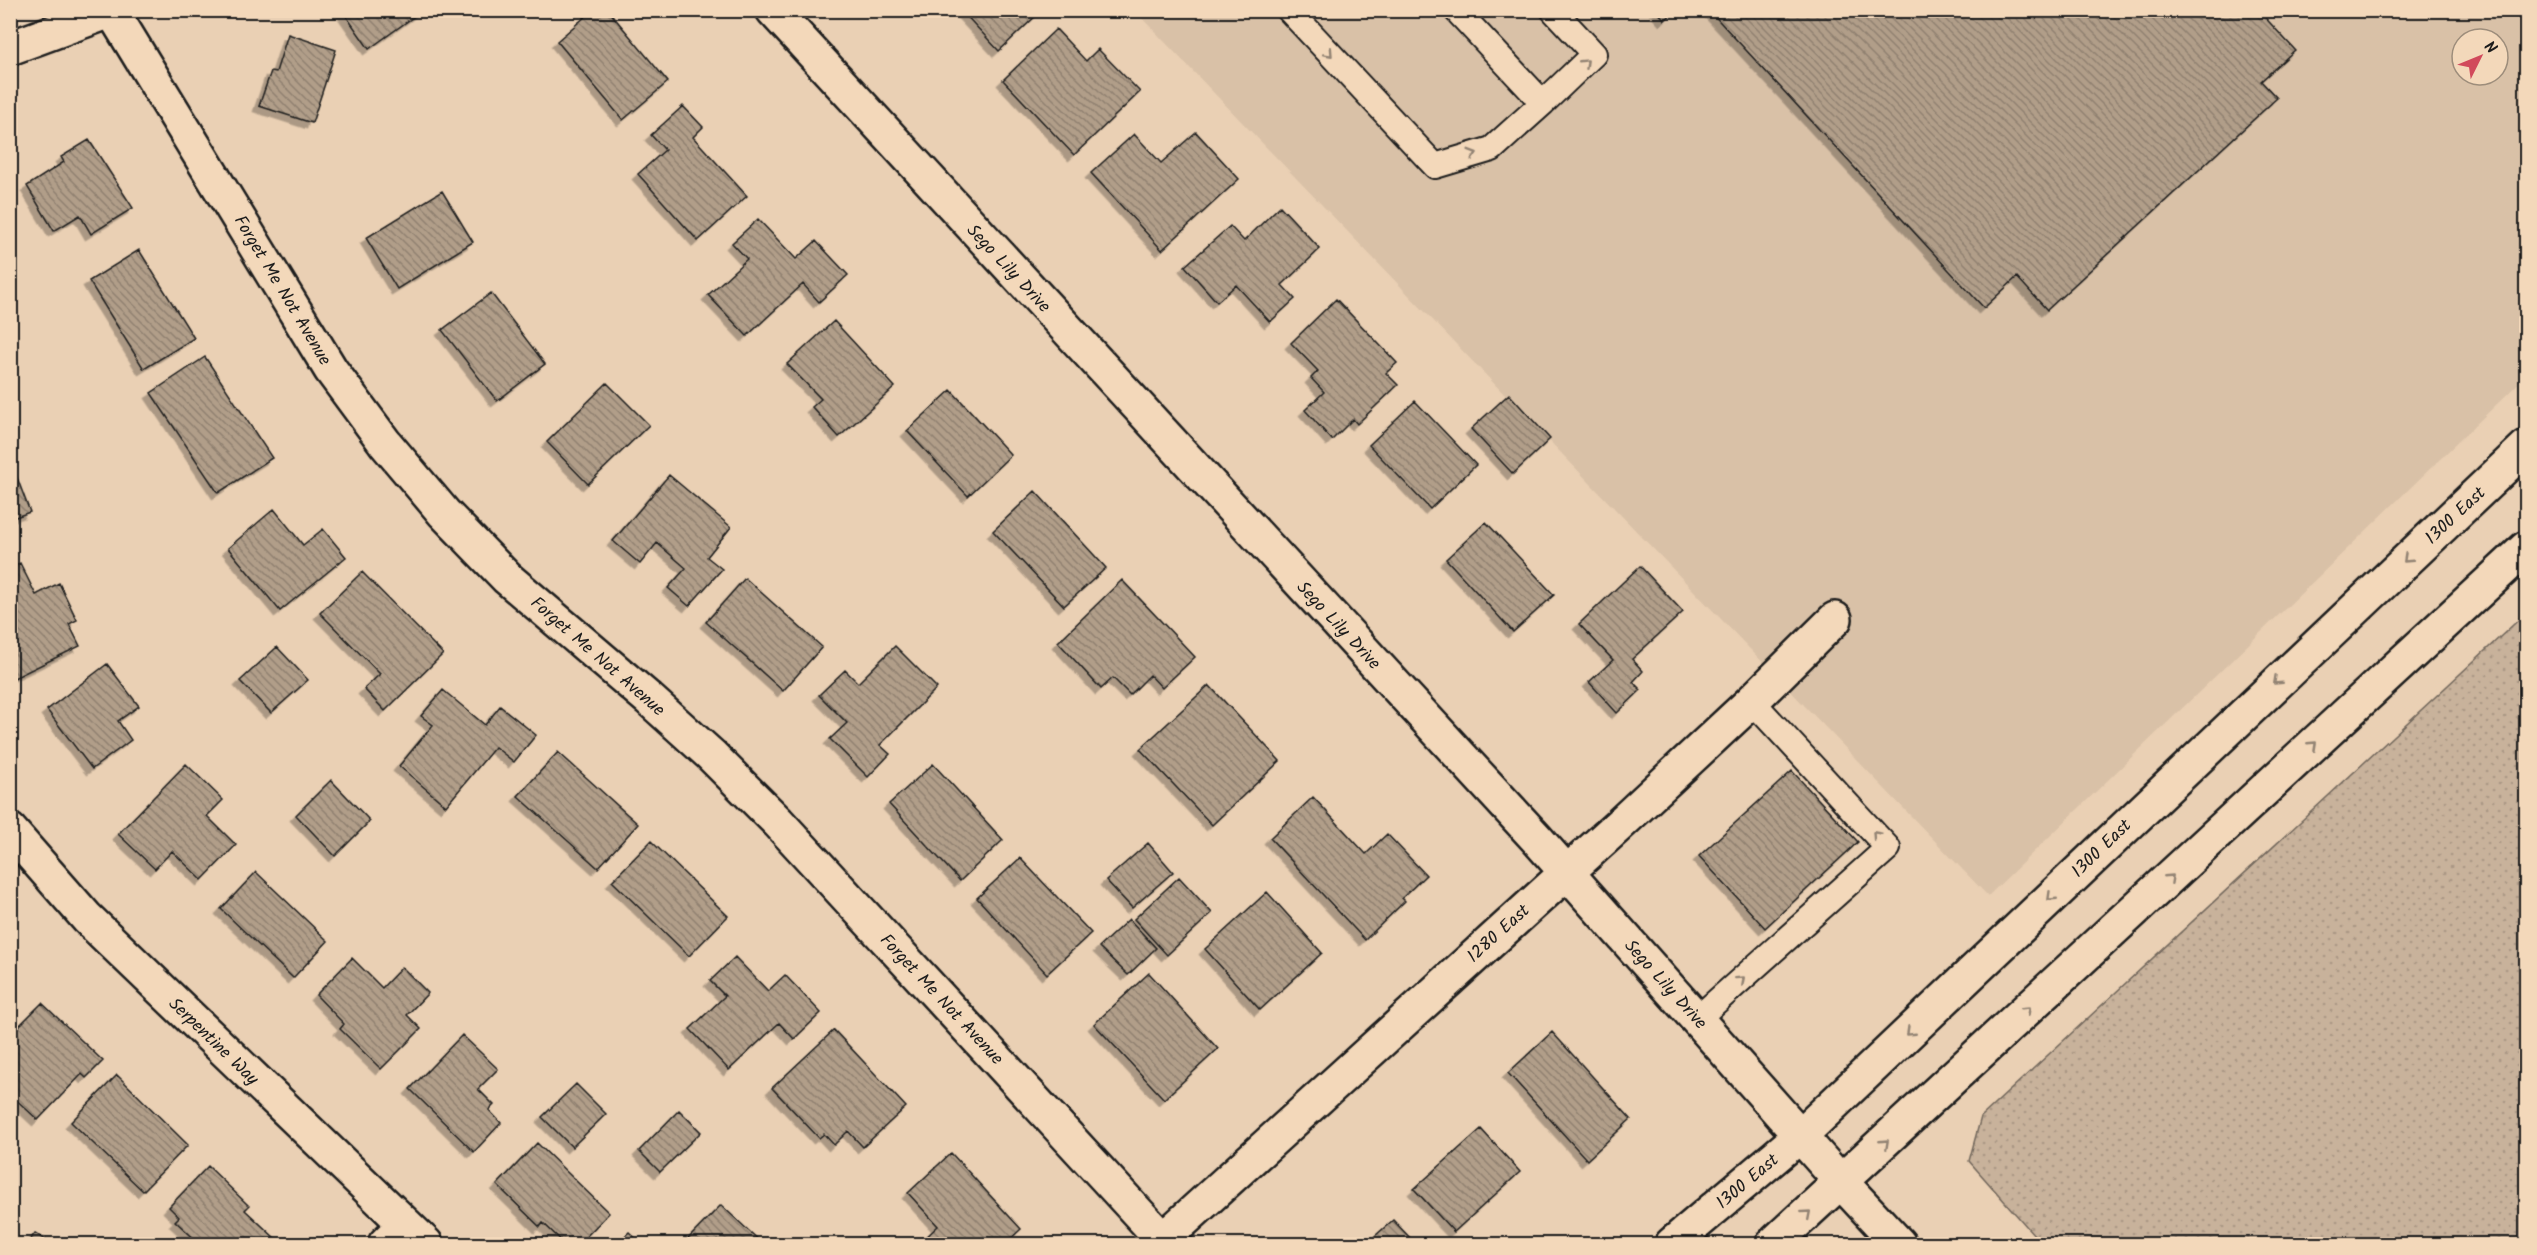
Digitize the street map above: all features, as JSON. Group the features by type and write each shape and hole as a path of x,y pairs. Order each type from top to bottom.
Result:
{"main road":[{"name":"Sego Lily Drive","path":"773,10 1566,872 1899,1245"},
{"path":"10,48 113,11"},
{"name":"Forget Me Not Avenue","path":"113,11 331,370 385,443 444,513 507,578 711,754 778,822 1161,1242"},
{"name":"1300 East","path":"1672,1245 1801,1135 2526,447"},
{"path":"1773,1245 2526,549"},
{"name":"1280 East","path":"1161,1242 1752,701 1834,619"},
{"name":"Serpentine Way","path":"10,830 87,918 405,1238"}],"lane":[{"path":"1288,10 1434,166 1492,149 1594,54 1553,10"},
{"path":"1456,10 1543,103"},
{"path":"1697,1019 1888,848 1752,701"}],"shaded area":[{"path":"1135,11 2526,11 2526,376 1988,896"},
{"path":"2526,613 2526,1244 2042,1244 1969,1161 1981,1117"}],"building":[{"path":"342,10 423,10 369,49"},
{"path":"593,10 608,10 668,82 623,120 557,41"},
{"path":"961,10 1042,10 999,51"},
{"path":"1656,10 1676,10 1665,20"},
{"path":"1709,10 2258,10 2295,50 2261,81 2277,98 2047,310 2017,277 1984,308"},
{"path":"1056,29 1086,61 1098,49 1140,92 1074,155 1003,80"},
{"path":"288,34 336,50 312,123 259,106 271,71 276,72"},
{"path":"683,106 703,127 693,137 747,196 698,241 638,174 665,150 651,135"},
{"path":"1196,132 1239,179 1162,250 1091,173 1134,134 1161,163"},
{"path":"89,140 133,208 91,234 80,215 54,231 27,186 64,162 61,157"},
{"path":"442,191 473,242 397,289 366,238"},
{"path":"1280,206 1320,249 1282,285 1295,299 1270,322 1236,285 1217,302 1185,266 1230,226 1244,241"},
{"path":"758,219 796,259 816,241 848,275 819,302 803,284 747,336 708,295 747,259 732,243"},
{"path":"139,250 194,338 144,369 89,281"},
{"path":"491,293 545,364 497,401 442,330"},
{"path":"1336,299 1397,363 1386,373 1398,385 1357,424 1353,419 1332,440 1305,410 1324,392 1311,378 1318,371 1291,343"},
{"path":"834,321 895,387 839,437 812,407 821,399 787,364"},
{"path":"205,357 272,458 218,493 151,393"},
{"path":"607,383 649,425 588,484 547,442"},
{"path":"951,390 1011,455 968,496 907,431"},
{"path":"1509,394 1550,439 1513,474 1471,429"},
{"path":"1415,401 1476,465 1430,509 1369,445"},
{"path":"10,459 30,512 10,519"},
{"path":"669,475 731,527 707,557 722,569 689,606 668,588 686,568 657,543 640,564 613,541"},
{"path":"1035,491 1106,568 1064,606 993,531"},
{"path":"274,509 303,545 323,529 346,557 280,611 228,548"},
{"path":"1486,522 1554,595 1513,632 1446,559"},
{"path":"20,563 36,595 59,583 77,620 69,624 80,646 14,678 10,672 10,568"},
{"path":"1640,566 1683,612 1632,659 1643,671 1633,682 1641,690 1617,713 1589,682 1613,660 1579,624"},
{"path":"362,572 443,654 385,711 364,689 380,674 320,613"},
{"path":"745,578 822,647 783,691 706,622"},
{"path":"1122,580 1195,657 1162,688 1150,675 1130,695 1113,678 1101,689 1058,642"},
{"path":"895,646 937,688 880,745 890,754 868,777 830,739 847,723 819,695 845,670 858,683"},
{"path":"277,647 308,680 271,713 240,681"},
{"path":"107,664 139,706 118,721 131,740 92,769 47,710"},
{"path":"1209,685 1280,761 1212,825 1140,749"},
{"path":"443,690 485,725 500,706 536,735 514,762 495,747 446,806 399,766 433,725 421,716"},
{"path":"558,752 638,824 598,868 518,796"},
{"path":"186,764 223,800 207,816 236,845 202,880 172,851 155,869 118,834"},
{"path":"933,764 1003,840 960,881 889,804"},
{"path":"1792,771 1858,842 1765,928 1699,856"},
{"path":"331,780 370,821 335,856 296,815"},
{"path":"1313,797 1366,854 1387,834 1426,875 1402,898 1405,901 1365,940 1270,838"},
{"path":"651,841 728,916 689,956 612,881"},
{"path":"1148,843 1173,872 1132,908 1106,880"},
{"path":"1020,858 1091,933 1047,974 977,898"},
{"path":"256,872 328,941 293,978 221,909"},
{"path":"1179,877 1212,913 1167,955 1134,919"},
{"path":"1267,892 1322,953 1260,1010 1205,949"},
{"path":"1129,919 1156,948 1128,975 1099,947"},
{"path":"735,957 768,991 785,975 821,1013 794,1039 779,1023 729,1070 690,1029 725,996 710,981"},
{"path":"352,958 382,988 402,967 428,993 407,1015 421,1029 381,1069 340,1029 344,1024 316,995"},
{"path":"1149,973 1218,1049 1164,1099 1094,1024"},
{"path":"42,1003 103,1061 86,1078 82,1074 38,1120 10,1094 10,1035"},
{"path":"834,1030 906,1107 863,1147 848,1131 834,1145 824,1134 819,1138 772,1088"},
{"path":"1552,1032 1631,1119 1587,1160 1508,1073"},
{"path":"462,1035 498,1069 478,1089 494,1105 489,1110 501,1123 474,1152 410,1089"},
{"path":"117,1075 188,1145 143,1191 71,1122"},
{"path":"576,1084 606,1114 572,1147 542,1117"},
{"path":"679,1110 701,1132 660,1172 639,1151"},
{"path":"1481,1129 1520,1172 1454,1232 1414,1189"},
{"path":"537,1143 609,1213 579,1244 565,1244 543,1223 540,1227 497,1185"},
{"path":"951,1153 1021,1229 1005,1244 927,1244 923,1240 938,1226 908,1193"},
{"path":"208,1166 249,1206 245,1210 276,1239 271,1244 200,1244 175,1221 179,1217 169,1207"},
{"path":"721,1205 763,1244 683,1244"},
{"path":"1393,1220 1416,1244 1366,1244"},
{"path":"629,1232 642,1244 617,1244"},
{"path":"35,1233 53,1244 27,1244"}]}
